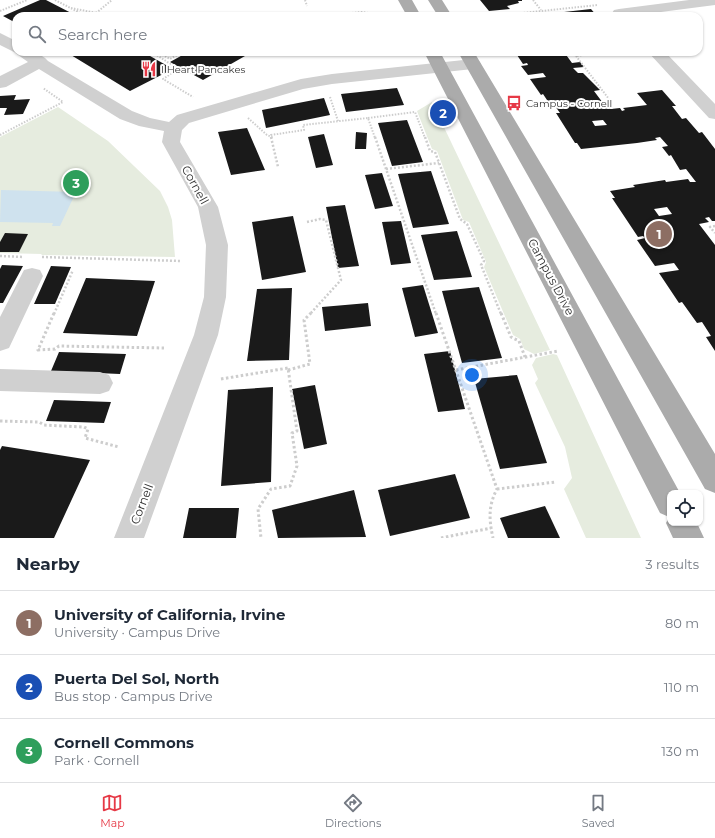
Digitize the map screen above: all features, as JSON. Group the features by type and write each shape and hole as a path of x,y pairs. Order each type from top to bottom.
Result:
{"main road":[{"path":"405,0 412,12"},
{"path":"435,0 442,12"},
{"path":"469,58 715,480"},
{"name":"Campus Drive","path":"436,60 667,497"},
{"path":"683,526 689,538"}],"street":[{"path":"612,9 715,1"},
{"path":"0,38 12,46"},
{"path":"30,56 126,115 145,122 173,128 183,119 301,84 436,60 469,58"},
{"path":"660,56 715,114"},
{"path":"0,83 41,62"},
{"name":"Cornell","path":"129,538 206,335 215,297 217,245 208,207 171,142 173,128"},
{"path":"0,341 32,263"},
{"path":"0,380 100,383"}],"path":[{"path":"0,11 27,0"},
{"path":"55,0 78,12"},
{"path":"97,12 112,0"},
{"path":"305,0 307,6"},
{"path":"533,0 541,11"},
{"path":"71,8 91,12"},
{"path":"532,12 612,9"},
{"path":"159,56 178,69 163,79 195,99"},
{"path":"164,56 170,59"},
{"path":"166,60 176,56"},
{"path":"576,56 612,103"},
{"path":"330,95 338,121"},
{"path":"0,135 63,102"},
{"path":"272,137 271,135 304,130 303,125 415,112 430,151 435,152 440,163 460,220 467,224 484,261 481,265 511,337 519,341 526,357"},
{"path":"245,116 267,135 272,137"},
{"path":"368,118 497,489 490,502 488,518 493,538"},
{"path":"272,137 278,167"},
{"path":"386,169 440,163"},
{"path":"221,379 288,368 288,370 310,364 304,320 341,280 326,220 307,222"},
{"path":"715,226 710,227 715,233"},
{"path":"0,257 32,263 181,261"},
{"path":"73,270 38,350 55,349 59,346 164,348"},
{"path":"456,370 558,351"},
{"path":"260,538 258,509 271,489 290,486 296,474 298,465 292,434 297,431 288,370"},
{"path":"0,421 39,422 44,425 84,426 88,429 85,438 119,447"},
{"path":"497,489 556,482"},
{"path":"441,538 491,528"}],"shaded area":[{"path":"432,102 550,350 534,354 524,349 520,339 513,335 484,267 486,262 469,222 463,220 437,151 432,149 417,111"},
{"path":"58,107 108,141 160,191 168,207 172,220 175,257 0,253 0,137"},
{"path":"553,354 557,355 641,538 586,538 564,489 572,478 565,447 535,383 538,379 532,365 536,358"}],"water":[{"path":"1,190 76,192 60,226 52,226 53,223 0,222"}],"building":[{"path":"40,0 46,0 69,12 12,12"},
{"path":"480,0 522,1 518,1 519,3 507,6 510,9 489,11"},
{"path":"591,9 594,12 564,12"},
{"path":"12,12 12,21 3,16"},
{"path":"73,56 150,56 173,69 130,91"},
{"path":"181,56 245,56 203,80 170,62"},
{"path":"518,56 567,56 572,63 580,62 584,67 573,68 578,73 583,73 600,90 594,91 603,103 598,103 600,105 607,104 611,109 620,108 622,111 625,110 623,108 647,105 637,93 662,90 676,106 672,106 682,119 686,118 699,133 702,132 715,149 715,221 712,221 709,217 705,218 709,222 699,224 715,245 715,351 706,337 711,336 702,322 697,323 682,302 679,303 659,273 679,270 674,263 655,266 637,240 645,238 643,236 638,237 612,198 615,198 610,191 635,187 633,185 665,180 666,182 688,179 690,182 696,182 686,169 680,170 671,155 669,156 662,147 668,146 660,137 655,138 657,140 581,149 577,143 575,143 556,113 560,113 555,106 551,106 530,79 546,77 543,73 528,75 521,66 528,65 527,63 523,64","holes":["603,120 607,125 595,126 592,121","667,207 672,214 659,216 654,209"]},
{"path":"397,88 404,105 346,112 341,94"},
{"path":"16,95 14,100 30,99 23,114 4,115 7,108 0,108 0,96"},
{"path":"324,98 330,115 266,128 262,110"},
{"path":"407,120 423,162 392,166 378,123"},
{"path":"247,128 265,170 231,175 218,132"},
{"path":"356,132 367,133 366,149 355,149"},
{"path":"324,134 333,165 316,168 308,137"},
{"path":"431,171 449,224 413,228 398,174"},
{"path":"382,173 393,206 375,209 365,175"},
{"path":"345,205 359,266 338,268 326,207"},
{"path":"293,216 306,272 262,280 252,222"},
{"path":"401,221 411,263 391,265 382,222"},
{"path":"457,231 472,277 434,280 421,235"},
{"path":"5,233 28,234 19,252 0,252 0,242"},
{"path":"2,265 23,266 3,303 0,303 0,269"},
{"path":"51,266 71,267 55,304 34,304"},
{"path":"86,278 155,281 137,336 63,333"},
{"path":"423,285 438,333 415,337 402,288"},
{"path":"479,287 502,358 462,363 442,291"},
{"path":"292,288 289,360 247,361 257,289"},
{"path":"368,303 371,326 325,331 322,307"},
{"path":"450,351 465,409 438,412 424,354"},
{"path":"59,352 126,354 120,374 51,371"},
{"path":"517,375 547,463 500,469 474,379"},
{"path":"315,385 327,444 304,449 292,389"},
{"path":"273,387 271,482 221,486 228,390"},
{"path":"54,400 111,402 104,423 46,421"},
{"path":"2,446 90,460 54,538 0,538 0,450"},
{"path":"455,474 470,518 390,536 378,490"},
{"path":"354,490 366,537 278,538 272,510"},
{"path":"545,506 560,538 508,538 500,518"},
{"path":"189,508 239,508 236,538 183,538"}],"place":[{"name":"I Heart Pancakes","path":"149,69"},
{"name":"Campus - Cornell","path":"514,103"},
{"name":"Puerta Del Sol, North","path":"443,113"},
{"name":"Cornell Commons","path":"76,183"},
{"name":"University of California, Irvine","path":"659,234"}]}
